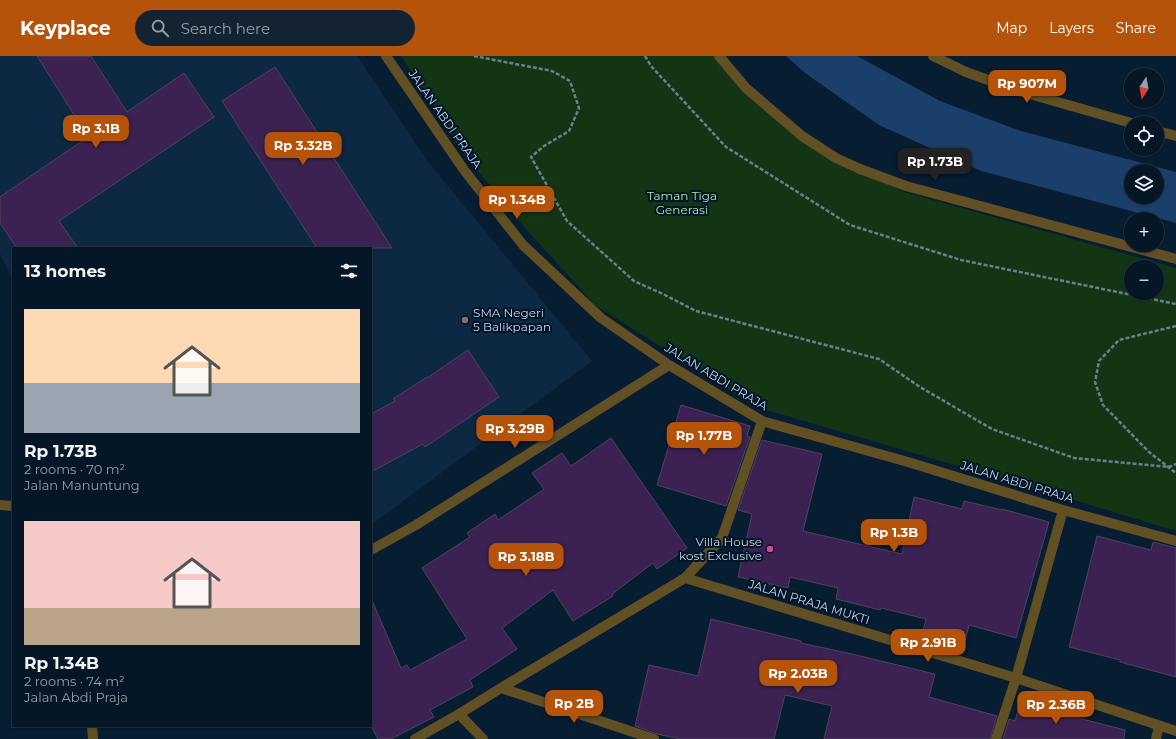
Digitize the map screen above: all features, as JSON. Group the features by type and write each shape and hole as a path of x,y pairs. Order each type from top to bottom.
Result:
{"street":[{"name":"JALAN ABDI PRAJA","path":"386,56 464,170 523,246 601,318 669,364 762,421 908,462 1063,510 1176,541"},
{"path":"719,56 746,88 802,136 836,158 860,169 906,186 1176,258"},
{"path":"933,56 966,72 1016,90 1124,121"},
{"path":"1164,133 1176,136"},
{"path":"372,549 416,525 669,364"},
{"path":"415,739 685,578 722,538 762,421"},
{"path":"996,739 1016,678 1063,510"},
{"name":"JALAN PRAJA MUKTI","path":"685,578 1016,678 1176,731"},
{"path":"501,688 654,739"},
{"path":"458,714 483,739"},
{"path":"1156,739 1159,726"},
{"path":"92,727 93,739"}],"path":[{"path":"474,56 552,71 570,81 579,108 569,131 544,146 531,157 567,222 634,281 696,311 879,359 920,388 992,429 1074,458 1169,467 1176,464"},
{"path":"645,56 651,66 726,147 850,225 961,260 1176,304"},
{"path":"1176,326 1119,340 1099,361 1095,382 1103,405 1149,452 1176,472"}],"shaded area":[{"name":"SMA Negeri 5 Balikpapan","path":"0,56 357,56 426,159 592,361 372,524 372,247 12,247 12,278 0,254"},
{"path":"786,56 857,56 940,101 1021,131 1146,164 1124,164 1124,204 1164,204 1164,169 1176,172 1176,223 1164,220 1164,212 1135,212 981,171 879,125 805,73"}],"green space":[{"name":"Taman Tiga Generasi","path":"401,56 725,56 737,74 815,143 860,171 904,192 1147,260 1124,260 1124,300 1164,300 1164,265 1176,268 1176,531 756,407 595,305 526,229 463,153"}],"building":[{"path":"37,56 91,56 127,112 184,73 214,117 59,221 77,247 16,247 0,223 0,197 88,137"},
{"path":"275,67 392,248 316,247 222,101"},
{"path":"468,350 499,397 425,447 423,444 372,471 372,413 395,401 393,399"},
{"path":"681,405 750,426 747,436 750,437 726,506 657,485"},
{"path":"611,438 687,548 657,569 653,563 612,594 613,596 573,621 553,590 502,628 517,649 470,680 473,687 430,710 434,717 391,739 378,739 372,727 372,600 401,668 407,665 410,670 467,639 422,568 470,537 467,533 495,514 498,520 544,489 532,473 562,453 571,466"},
{"path":"762,440 822,454 803,531 902,554 914,497 962,509 964,501 1002,509 1049,522 1016,638 969,625 965,641 923,631 926,619 836,599 838,588 790,577 788,588 738,577 752,514 738,510"},
{"path":"1097,536 1151,550 1153,542 1176,548 1176,677 1120,662 1120,660 1069,647"},
{"path":"711,619 801,641 801,643 935,674 929,697 997,716 990,739 824,739 832,706 785,695 774,739 680,739 657,734 635,726 649,665 698,676"},
{"path":"1021,699 1079,714 1078,718 1125,730 1124,739 1003,739 1009,719 1015,721"}],"place":[{"name":"SMA Negeri 5 Balikpapan","path":"465,320"},
{"name":"Villa House kost Exclusive","path":"770,549"}]}
